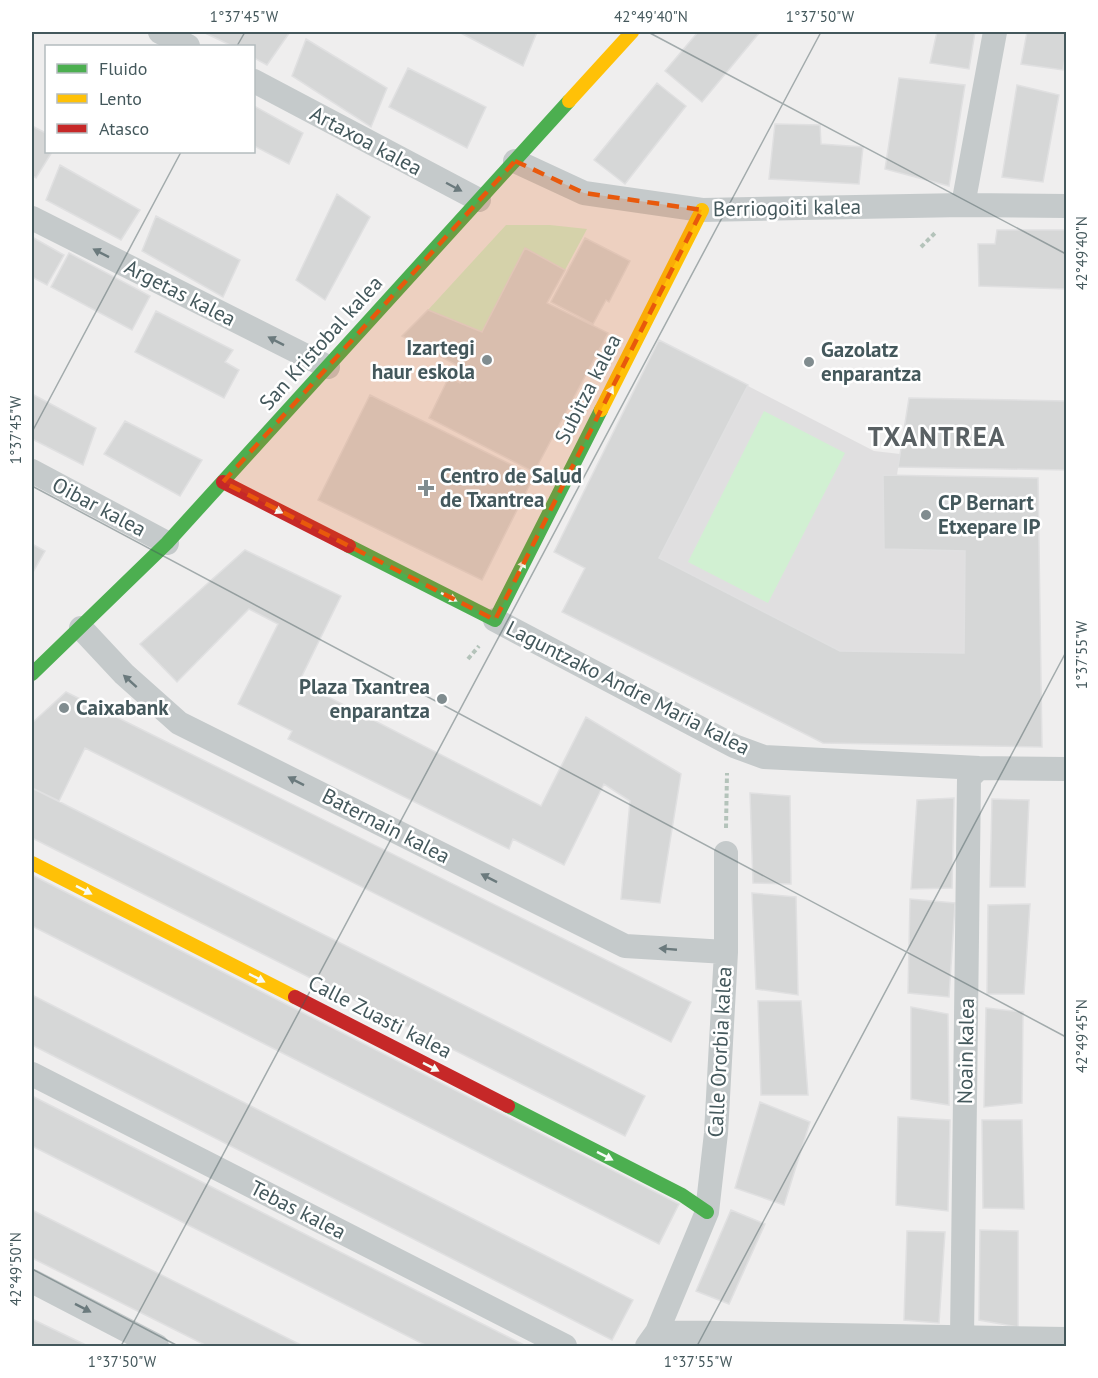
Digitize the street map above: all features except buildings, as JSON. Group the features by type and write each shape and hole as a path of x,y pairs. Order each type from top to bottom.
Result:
{"street":[{"path":"160,32 186,45"},
{"name":"San Kristobal kalea","path":"32,674 167,543 632,32"},
{"path":"963,205 995,32"},
{"name":"Artaxoa kalea","path":"255,82 478,200"},
{"name":"Berriogoiti kalea","path":"515,161 584,192 702,210 963,205 1066,206"},
{"name":"Subitza kalea","path":"495,620 702,210"},
{"name":"Argetas kalea","path":"32,218 328,367"},
{"name":"Oibar kalea","path":"32,471 167,543"},
{"name":"Laguntzako Andre Maria kalea","path":"223,482 495,620 734,746 764,757 979,768 1066,769"},
{"name":"Baternain kalea","path":"81,628 123,675 179,723 625,946 726,952"},
{"name":"Noain kalea","path":"962,1337 969,778 979,768"},
{"name":"Calle Ororbia kalea","path":"652,1339 707,1212 716,1133 726,952 726,853"},
{"name":"Calle Zuasti kalea","path":"32,863 682,1195 707,1212"},
{"name":"Tebas kalea","path":"32,1074 565,1347"},
{"path":"32,1281 158,1347"},
{"path":"652,1339 962,1337 1066,1339"}],"path":[{"path":"726,853 727,766 734,746"}],"highlighted area":[{"path":"515,161 584,193 702,210 495,620 223,482"}],"shaded area":[{"name":"CP Bernart Etxepare IP","path":"659,340 874,451 900,454 897,475 1038,478 1042,747 823,743 562,612 585,568 554,552"}],"green space":[{"path":"506,225 550,225 587,229 565,270 525,249 482,332 428,310"},
{"path":"764,411 845,453 768,603 688,562"}],"traffic: fast":[{"path":"32,674 167,543 569,101"},
{"path":"349,546 495,620 601,410"},
{"path":"508,1106 682,1195 707,1212"}],"traffic: slow":[{"path":"569,101 632,32"},
{"path":"601,410 702,210"},
{"path":"32,863 295,997"}],"traffic: jam":[{"path":"223,482 349,546"},
{"path":"295,997 508,1106"}],"place":[{"name":"Izartegi haur eskola","path":"487,360"},
{"name":"Gazolatz enparantza","path":"809,362"},
{"name":"Centro de Salud de Txantrea","path":"426,488"},
{"name":"CP Bernart Etxepare IP","path":"926,515"},
{"name":"Plaza Txantrea enparantza","path":"442,699"},
{"name":"Caixabank","path":"64,708"}],"district":[{"name":"TXANTREA","path":"937,437"}]}
